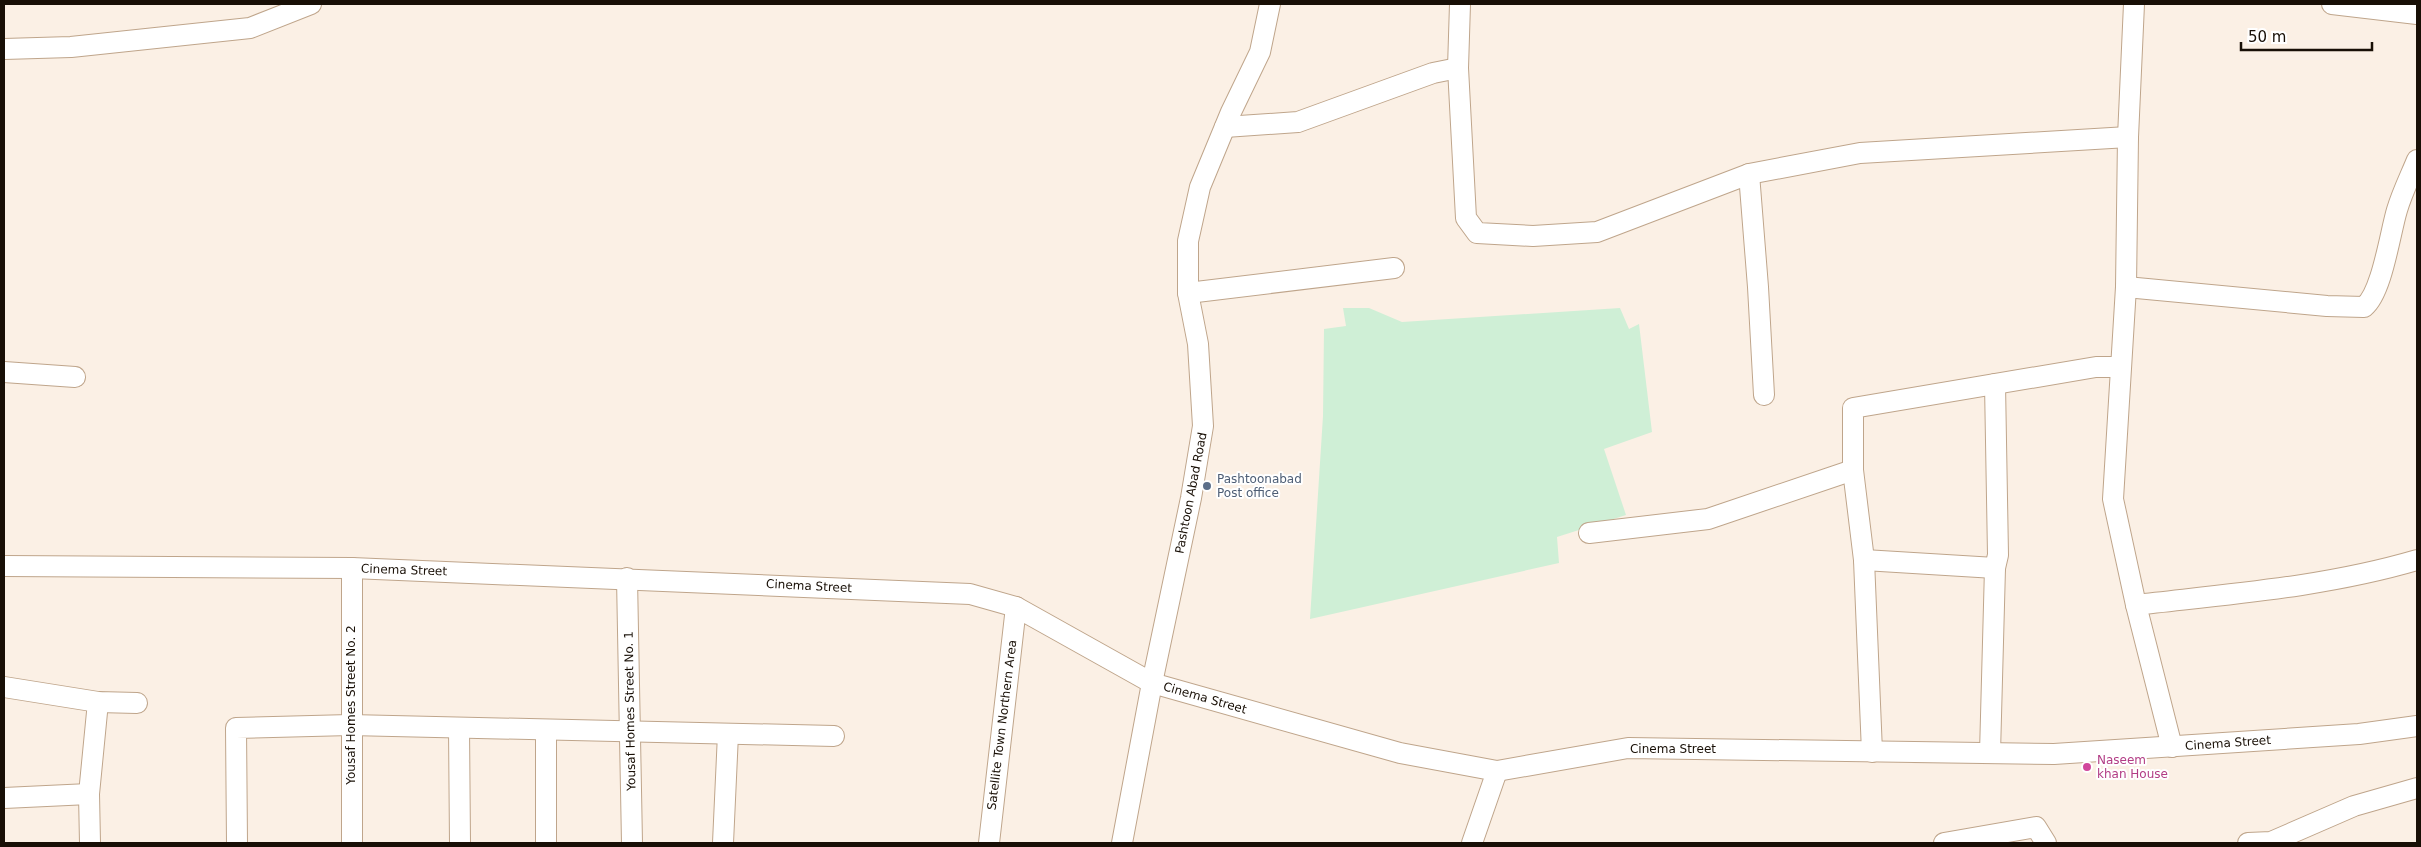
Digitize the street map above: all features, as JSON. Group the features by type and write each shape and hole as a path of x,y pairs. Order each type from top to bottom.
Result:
{"street":[{"path":"4,49 71,47 250,28 311,4"},
{"name":"Pashtoon Abad Road","path":"1122,843 1152,683 1191,498 1203,426 1198,344 1188,293 1188,241 1200,187 1225,127 1260,52 1270,4"},
{"path":"1460,4 1458,68 1466,218 1478,233 1533,236 1597,232 1748,174 1860,153 2128,137"},
{"path":"2134,4 2128,137 2126,287 2112,499 2136,605 2172,747"},
{"path":"2332,4 2417,14"},
{"path":"1225,127 1298,122 1433,72 1458,68"},
{"path":"2126,287 2327,306 2364,307 2370,303 2380,277 2397,208 2417,160"},
{"path":"1748,174 1758,287 1764,395"},
{"path":"1188,293 1394,268"},
{"path":"1872,752 1864,560 1853,470 1853,408 2096,367 2120,367"},
{"path":"4,372 75,378"},
{"path":"1990,753 1995,568 1998,555 1995,384"},
{"path":"1588,533 1708,519 1853,470"},
{"path":"1864,560 1995,568"},
{"path":"2136,605 2314,584 2381,571 2417,560"},
{"name":"Cinema Street","path":"4,566 352,568 627,578 970,594 1016,607 1152,683 1400,753 1497,771 1628,748 2054,754 2359,734 2417,726"},
{"name":"Yousaf Homes Street No. 2","path":"352,568 350,725 352,843"},
{"name":"Yousaf Homes Street No. 1","path":"627,578 632,843"},
{"name":"Satellite Town Northern Area","path":"989,843 1016,607"},
{"path":"4,687 98,702 137,703"},
{"path":"90,843 89,794 98,702"},
{"path":"237,843 236,728 350,725 834,736"},
{"path":"459,728 460,843"},
{"path":"546,730 546,843"},
{"path":"724,843 728,734"},
{"path":"1472,843 1497,771"},
{"path":"2248,843 2271,842 2354,806 2417,788"},
{"path":"4,798 89,794"},
{"path":"1944,843 2036,827 2046,843"}],"green space":[{"path":"1343,308 1369,308 1402,322 1620,308 1629,329 1639,324 1652,432 1604,449 1626,515 1557,537 1559,563 1310,619 1323,416 1324,329 1346,326"}],"place":[{"name":"Pashtoonabad Post office","path":"1207,486"},
{"name":"Naseem khan House","path":"2087,767"}]}
